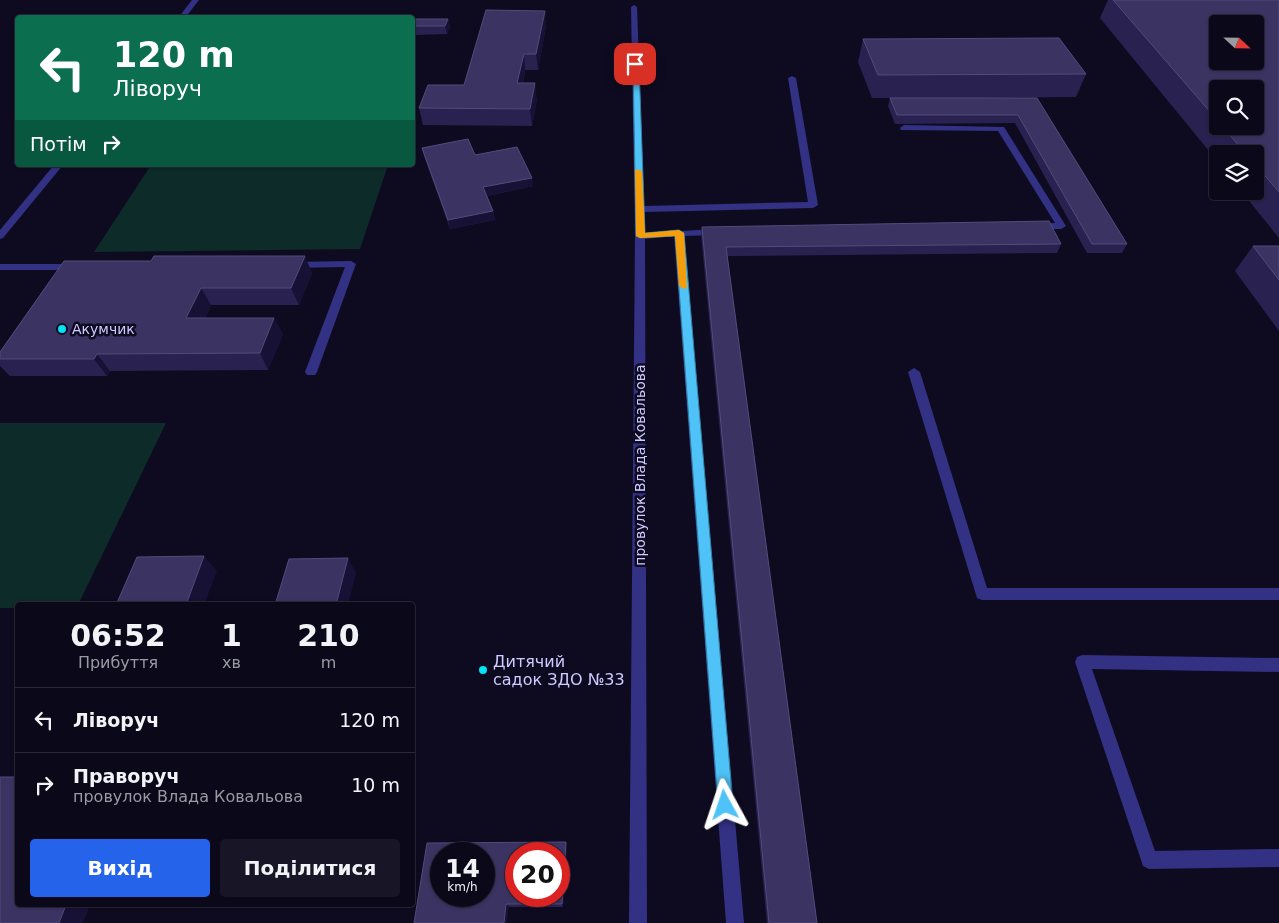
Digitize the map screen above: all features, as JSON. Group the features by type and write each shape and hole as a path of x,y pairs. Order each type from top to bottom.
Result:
{"street":[{"path":"184,15 196,0"},
{"name":"провулок Влада Ковальова","path":"634,7 640,236 638,923"},
{"path":"638,209 813,205 792,78"},
{"path":"904,128 1001,129 1061,226 1022,227"},
{"path":"0,236 57,167"},
{"path":"640,236 728,232"},
{"path":"679,233 735,923"},
{"path":"281,265 351,264 311,372"},
{"path":"0,267 91,266"},
{"path":"914,372 982,594 1279,594"},
{"path":"1279,665 1082,662 1149,860 1279,858"}],"green space":[{"path":"150,167 387,167 360,249 94,252"},
{"path":"0,423 166,423 79,602 15,602 15,608 0,608"}],"building":[{"path":"1113,0 1279,0 1279,192 1264,174 1264,145 1238,145 1230,135 1264,135 1264,80 1209,80 1209,111"},
{"path":"486,10 545,11 536,54 524,54 517,83 535,83 530,109 419,108 428,85 464,85"},
{"path":"416,19 448,19 445,26 415,26"},
{"path":"1059,38 1086,74 878,75 863,39"},
{"path":"890,98 1037,98 1127,244 1092,244 1018,115 897,115"},
{"path":"468,139 475,155 517,147 532,178 483,187 493,211 448,220 422,148"},
{"path":"1049,221 1061,244 726,247 817,923 769,923 702,227"},
{"path":"1253,246 1279,246 1279,280"},
{"path":"154,256 305,256 291,288 201,288 186,318 274,318 260,353 97,354 94,359 0,359 0,352 64,261 151,261"},
{"path":"204,556 187,602 117,602 137,557"},
{"path":"348,558 337,602 276,602 289,559"},
{"path":"0,777 15,777 15,907 65,907 59,923 0,923"},
{"path":"505,842 504,923 414,923 427,843 430,843 430,907 495,907 495,843"}],"slow traffic":[{"path":"638,171 640,236 679,233 684,286"}],"place":[{"name":"Акумчик","path":"62,329"},
{"name":"Дитячий садок ЗДО №33","path":"483,670"}],"route":[{"path":"635,64 640,236 679,233 725,805"}]}
